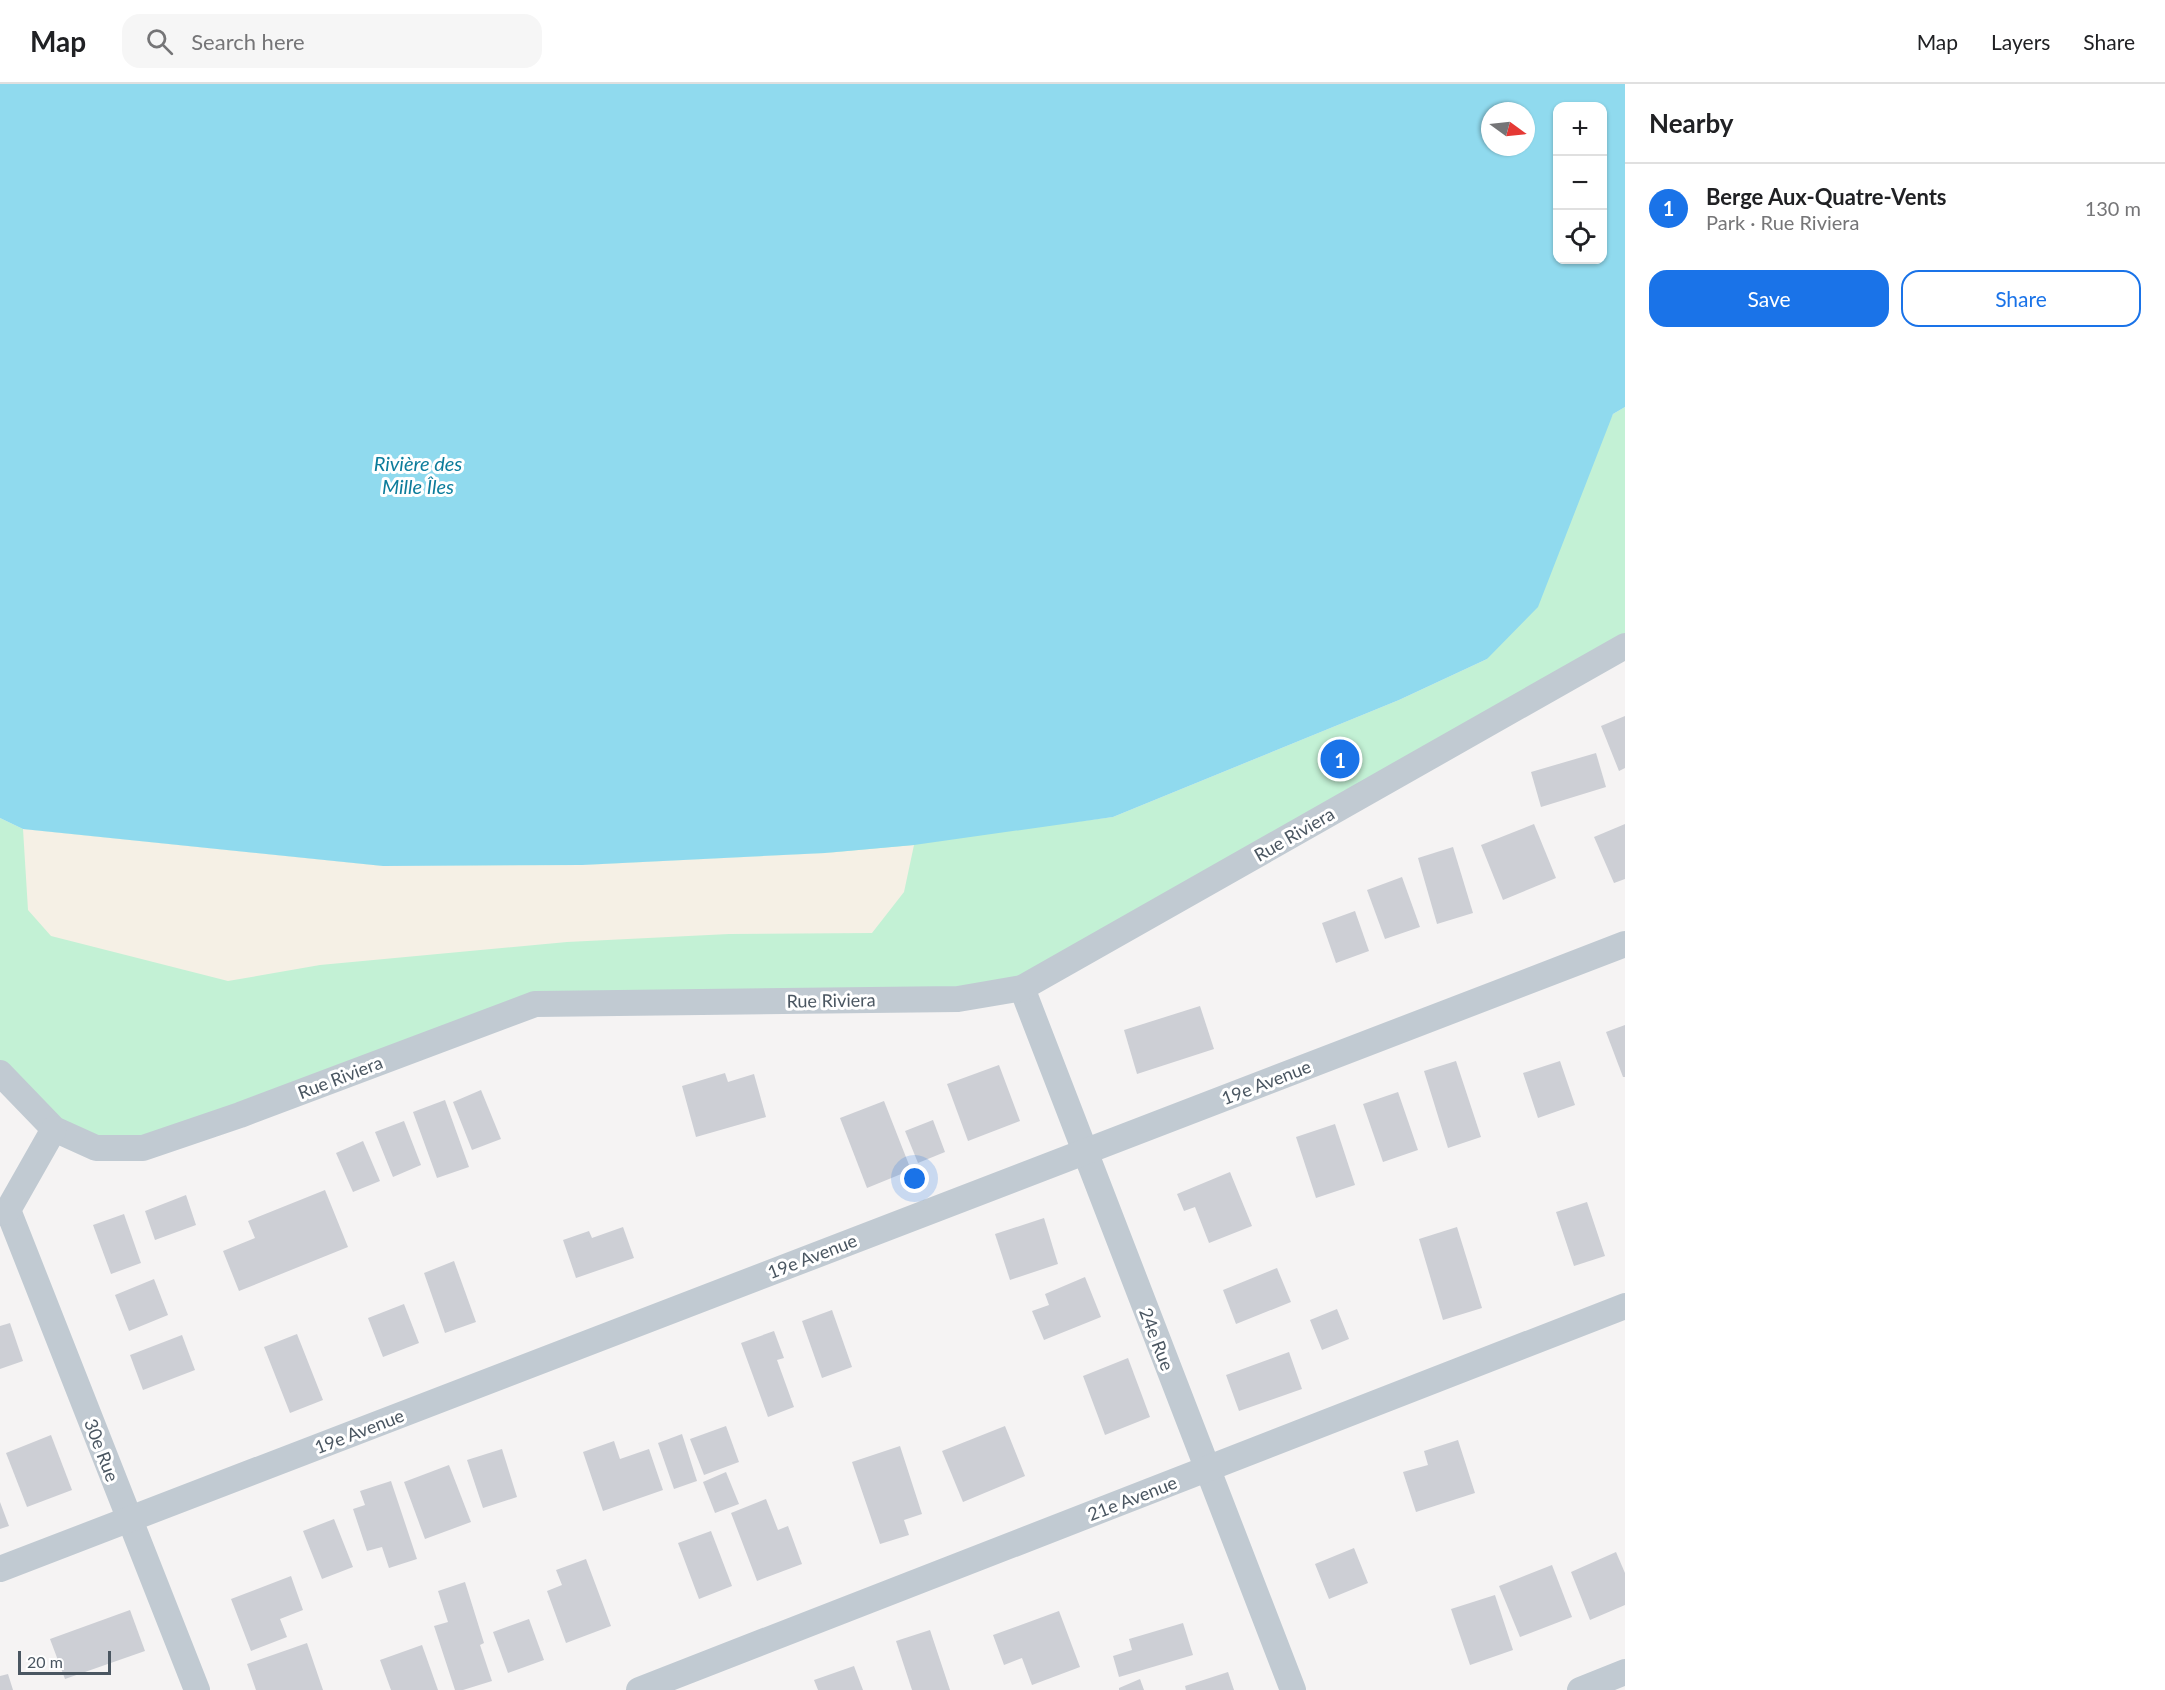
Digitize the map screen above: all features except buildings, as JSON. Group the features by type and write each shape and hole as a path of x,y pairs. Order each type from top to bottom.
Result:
{"street":[{"name":"Rue Riviera","path":"0,1073 54,1129 96,1148 143,1148 240,1115 535,1004 958,999 1022,988 1625,646"},
{"name":"19e Avenue","path":"0,1569 1625,944"},
{"name":"24e Rue","path":"1022,988 1293,1690"},
{"path":"4,1211 54,1129"},
{"name":"30e Rue","path":"4,1211 197,1690"},
{"name":"21e Avenue","path":"639,1690 1625,1306"},
{"path":"1580,1690 1625,1672"}],"green space":[{"path":"1625,407 1625,646 1015,990 561,1005 141,1159 53,1117 0,1071 0,818 23,829 383,866 582,865 825,853 1113,817 1399,700 1487,659 1613,414"}],"sand":[{"path":"23,829 383,866 582,865 825,853 914,845 904,892 872,933 729,934 567,942 320,965 228,981 51,936 28,910"}],"water":[{"name":"Rivière des Mille Îles","path":"0,84 1625,84 1625,407 1613,414 1538,607 1487,659 1399,700 1113,817 914,845 825,853 582,865 383,866 23,829 0,818"}],"place":[{"name":"Berge Aux-Quatre-Vents","path":"1340,759"}]}
